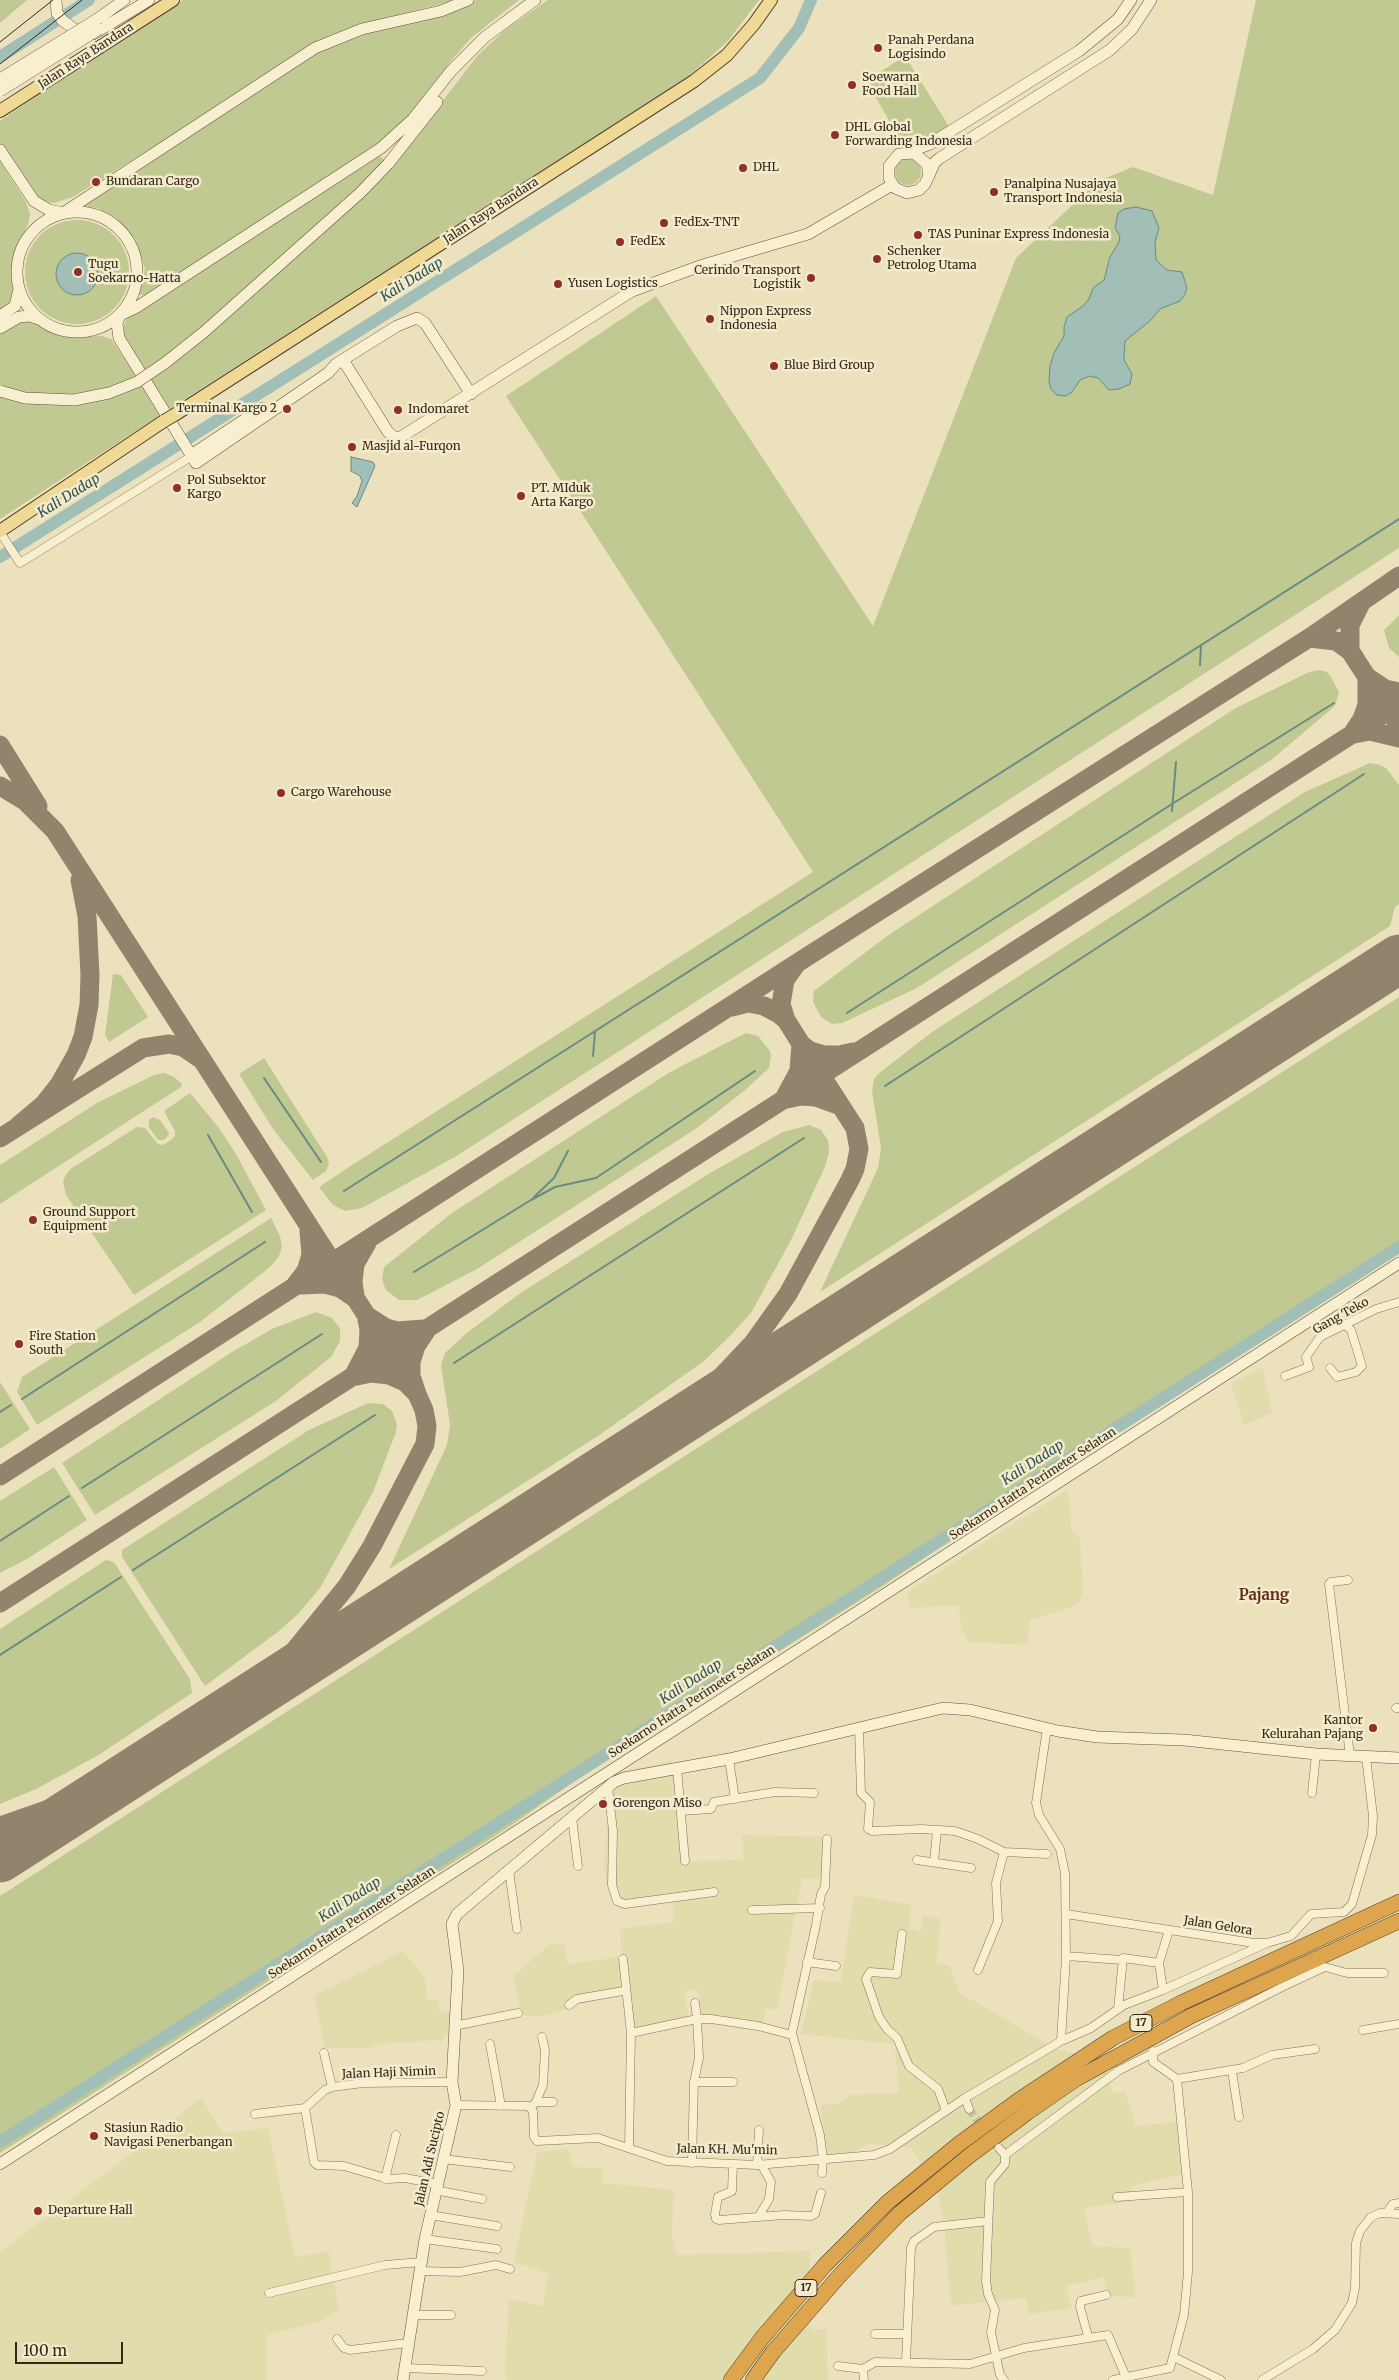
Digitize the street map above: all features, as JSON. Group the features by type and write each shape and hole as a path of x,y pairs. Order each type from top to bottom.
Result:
{"highway":[{"name":"17","path":"731,2380 762,2338 825,2265 888,2202 1019,2100 1113,2038 1181,2003 1399,1902"},
{"name":"17","path":"752,2380 841,2274 900,2213 1028,2112 1076,2079 1191,2016 1399,1921"}],"main road":[{"name":"Jalan Raya Bandara","path":"0,111 173,0"},
{"name":"Jalan Raya Bandara","path":"0,532 164,421 694,81 728,55 771,0"}],"street":[{"path":"0,80 124,0"},
{"name":"Jalan Raya Bandara","path":"0,91 85,38 136,0"},
{"name":"Jalan Raya Bandara","path":"0,80 20,76 149,0"},
{"path":"34,230 45,221 63,213 315,48 362,29 441,11 468,0"},
{"path":"0,328 25,316 41,320 66,332 86,332 97,329 137,306 381,148 413,119 451,71 473,49 505,21 535,0"},
{"path":"1131,0 1118,19 1079,51 930,144 899,154 890,162 888,174 892,185 903,192 911,193 923,187 935,162 1089,65 1130,31 1151,0"},
{"path":"56,1 59,16 74,29 84,32 99,31"},
{"path":"1118,19 1130,31"},
{"path":"0,391 25,398 74,400 109,393 137,382 166,363 197,338 360,193 388,164 431,110 473,49"},
{"path":"1079,51 1089,65"},
{"path":"0,150 34,201 49,210 63,213 80,212 98,216 119,229 131,246 136,264 136,277 128,303 120,315 117,324 118,338"},
{"path":"908,152 914,152 924,159 929,176"},
{"path":"340,362 388,432 394,437 407,434 632,291 703,265 808,234 892,185"},
{"path":"0,316 17,303 19,255 34,230 36,220 34,201"},
{"path":"19,288 26,306 41,320"},
{"path":"0,532 20,563 269,408 325,368 340,362 408,320 421,318 471,394"},
{"path":"97,329 105,330 118,338 191,455"},
{"name":"Soekarno Hatta Perimeter Selatan","path":"0,2164 1399,1263"},
{"name":"Gang Teko","path":"1286,1376 1309,1367 1306,1356 1320,1337 1376,1309 1399,1302"},
{"path":"1330,1368 1337,1377 1356,1372 1362,1366 1351,1330 1344,1325"},
{"path":"1348,1580 1331,1582 1329,1584 1350,1756"},
{"path":"516,1929 509,1870 608,1787 624,1778 729,1759 943,1708 970,1710 1046,1728 1097,1737 1184,1740 1316,1754 1399,1758"},
{"path":"859,1728 861,1793 870,1802 868,1828 872,1831 937,1830 970,1836 1004,1852 1047,1854"},
{"path":"1046,1728 1036,1803 1039,1815 1062,1854 1065,1873 1066,1956 1061,2041"},
{"path":"1312,1793 1316,1754"},
{"name":"Jalan Gelora","path":"1066,1914 1254,1944 1267,1943 1294,1934 1311,1914 1344,1912 1352,1904 1371,1843 1373,1826 1366,1756"},
{"path":"729,1759 735,1799"},
{"path":"677,1768 685,1861"},
{"path":"608,1787 613,1841 612,1885 617,1901 625,1904 714,1892"},
{"path":"681,1811 711,1809 714,1802 775,1792 814,1793"},
{"path":"572,1817 578,1866"},
{"path":"934,1862 937,1830"},
{"path":"822,2173 823,2159 820,2135 792,2035 820,1908 821,1892 826,1884 827,1839"},
{"path":"978,1970 998,1921 996,1883 1004,1852"},
{"path":"918,1860 971,1868"},
{"name":"Jalan Adi Sucipto","path":"404,2374 425,2239 456,2106 452,2082 458,1972 452,1924 457,1914 509,1870"},
{"path":"752,1910 820,1908"},
{"path":"1163,1990 1159,1963 1169,1930"},
{"path":"902,1934 897,1974 870,1972 866,1978 879,2016 887,2029 897,2038 909,2066 938,2089 946,2111 1061,2041 1091,2028 1124,2005 1163,1990 1267,1943"},
{"path":"1066,1956 1122,1960 1124,1957 1159,1963"},
{"path":"623,1959 631,2033 629,2147"},
{"path":"1118,2009 1122,1960"},
{"path":"807,1962 836,1966"},
{"path":"1005,2155 1118,2071 1153,2051 1325,1967 1347,1973 1384,1973"},
{"path":"569,2005 576,1999 623,1991 626,1993"},
{"path":"692,2162 694,2082 700,2058 696,2003"},
{"path":"454,2026 518,2013"},
{"path":"631,2033 697,2019 711,2018 758,2026 792,2035"},
{"path":"1363,2030 1399,2024"},
{"path":"534,2104 544,2076 545,2050 542,2037"},
{"path":"490,2044 502,2106"},
{"path":"1153,2051 1154,2062 1177,2079 1232,2071 1250,2066 1272,2055 1314,2050"},
{"path":"324,2053 332,2088"},
{"path":"1232,2071 1240,2117"},
{"path":"1113,2380 1170,2368 1184,2316 1188,2272 1188,2192 1177,2079"},
{"name":"Jalan Haji Nimin","path":"305,2108 325,2090 332,2088 363,2083 452,2082"},
{"path":"694,2082 733,2082"},
{"path":"965,2098 969,2109"},
{"path":"456,2106 502,2106 553,2102"},
{"name":"Jalan KH. Mu'min","path":"534,2104 534,2137 536,2142 598,2138 629,2147 659,2159 733,2164 759,2164 881,2153 946,2111"},
{"path":"255,2114 305,2108 315,2164 344,2166 385,2179 405,2178 482,2199"},
{"path":"759,2130 759,2164 771,2182 769,2199 759,2216"},
{"path":"385,2179 396,2135"},
{"path":"999,2148 1005,2155 1006,2164 990,2182 986,2281 988,2294 995,2310 990,2332 1000,2376 1004,2380"},
{"path":"444,2159 510,2166"},
{"path":"733,2164 732,2192 718,2197 716,2218 813,2216 821,2193"},
{"path":"1117,2197 1188,2192"},
{"path":"1387,2212 1393,2204 1399,2203"},
{"path":"1262,2380 1313,2349 1335,2330 1344,2319 1352,2303 1355,2288 1356,2242 1360,2231 1371,2217 1387,2212 1399,2214"},
{"path":"430,2215 498,2226"},
{"path":"906,2362 911,2248 914,2241 934,2227 988,2221"},
{"path":"425,2239 497,2249"},
{"path":"269,2293 385,2265 420,2266 460,2272 496,2265 510,2270"},
{"path":"1088,2336 1080,2307 1081,2301 1106,2295"},
{"path":"412,2315 452,2315"},
{"path":"875,2334 906,2334"},
{"path":"838,2366 863,2369 875,2362 970,2364 1024,2348 1088,2336 1108,2335 1126,2377"},
{"path":"337,2339 344,2348 350,2350 408,2343"},
{"path":"1174,2357 1221,2380"},
{"path":"863,2369 864,2380"},
{"path":"404,2374 482,2371"}],"shaded area":[{"path":"1263,1367 1272,1413 1244,1425 1231,1384"},
{"path":"1068,1489 1072,1532 1080,1538 1083,1592 1079,1602 1070,1608 1030,1620 1027,1645 968,1642 961,1628 959,1605 911,1608 907,1592"},
{"path":"672,1761 675,1808 686,1861 743,1860 742,1835 829,1837 827,1879 802,1878 777,2010 766,2008 762,2025 703,2020 697,1989 684,1991 689,2021 637,2032 620,1992 540,2017 521,2015 513,1976 549,1945 564,1944 567,1964 622,1957 620,1929 673,1922 673,1897 620,1903 608,1891 604,1869 608,1817 600,1782 613,1774"},
{"path":"854,1895 911,1905 909,1929 921,1931 923,1915 941,1919 936,1963 950,1966 960,1993 1058,2050 1105,2059 1112,2093 1125,2092 1136,2126 1178,2122 1184,2174 1131,2186 1133,2201 1084,2208 1092,2246 1130,2248 1136,2298 1108,2295 1104,2277 1066,2286 1071,2308 1029,2314 1026,2298 951,2306 943,2216 936,2187 911,2147 868,2144 853,2153 826,2155 821,2105 841,2103 850,2095 899,2093 895,2044 801,2034 814,1980 841,1982"},
{"path":"403,1951 425,1978 427,2000 439,1999 439,2012 453,2010 454,2026 442,2040 388,2043 368,2048 325,2048 314,1996"},
{"path":"201,2097 223,2133 268,2128 295,2257 328,2251 339,2309 319,2322 267,2335 267,2380 0,2380 0,2252 156,2135"},
{"path":"569,2149 572,2167 603,2168 603,2183 674,2190 672,2233 676,2255 810,2251 810,2329 826,2329 828,2380 507,2380 505,2368 509,2299 543,2306 548,2274 514,2262 537,2152"}],"green space":[{"path":"0,0 27,0 0,23"},
{"path":"183,0 457,0 362,24 328,36 299,52 73,197 54,203 38,199 0,146 0,121"},
{"path":"476,0 519,0 471,38 450,62 434,86 412,113 390,135 146,295 139,295 145,269 136,240 115,217 98,208 82,206 301,60 356,35 454,10"},
{"path":"548,0 759,0 728,41 689,76 168,410 124,340 123,328 127,318 380,156 392,167 477,56 505,30"},
{"path":"1256,0 1399,0 1399,548 455,1157 362,1208 345,1211 333,1205 319,1187 813,872 506,396 656,296 873,626 1016,258 1098,181 1133,167 1213,195"},
{"path":"905,56 950,128 919,145 908,142 896,133 868,83 869,79"},
{"path":"908,159 917,163 921,172 917,181 908,185 899,181 895,172 899,163"},
{"path":"0,161 26,202 30,214 29,221 12,262 13,294 11,302 0,311"},
{"path":"77,220 97,224 114,235 125,252 129,272 125,292 114,309 97,320 77,324 57,320 40,309 29,292 25,272 29,252 40,235 57,224"},
{"path":"30,319 65,337 101,336 111,339 162,414 0,519 0,333 21,320"},
{"path":"1399,615 1399,657 1389,648 1384,630"},
{"path":"1320,670 1327,672 1339,692 1335,706 1271,760 917,988 842,1023 832,1024 821,1017 813,1002 814,991 890,934 1234,709 1309,672"},
{"path":"1370,763 1386,768 1399,785 1399,904 1395,907 1390,926 820,1292 878,1168 881,1148 872,1091 874,1079 878,1074 932,1032 1305,792"},
{"path":"113,974 121,975 148,1017 109,1042 105,1035"},
{"path":"1399,997 1399,1253 957,1536 886,1584 579,1778 512,1825 0,2153 0,1896"},
{"path":"746,1033 758,1036 770,1051 769,1068 745,1090 697,1128 477,1269 417,1300 399,1300 386,1290 382,1279 384,1267 452,1213 670,1072"},
{"path":"264,1058 327,1157 329,1163 326,1171 313,1180 273,1129 239,1074"},
{"path":"164,1073 174,1077 182,1084 181,1087 0,1204 0,1165 97,1103 154,1075"},
{"path":"190,1093 219,1128 236,1154 266,1210 134,1295 66,1195 63,1181 72,1168 137,1127 145,1128 158,1144 163,1145 171,1140 175,1136 175,1131 164,1111"},
{"path":"153,1117 160,1120 169,1133 164,1140 158,1140 149,1127 149,1120"},
{"path":"809,1125 821,1130 828,1140 829,1152 825,1167 790,1242 751,1313 729,1337 704,1361 598,1436 389,1569 447,1445 450,1425 441,1365 445,1353 468,1332 522,1292 710,1173 783,1132"},
{"path":"271,1218 280,1236 282,1247 278,1258 269,1268 200,1322 37,1425 17,1392 22,1377"},
{"path":"316,1312 332,1318 340,1328 340,1341 331,1357 276,1401 95,1515 62,1463 232,1352 272,1329"},
{"path":"0,1382 30,1429 0,1449"},
{"path":"368,1403 383,1404 392,1411 397,1424 396,1432 373,1492 320,1588 298,1614 279,1631 205,1686 122,1557 122,1550 309,1430"},
{"path":"54,1467 87,1520 27,1559 0,1573 0,1501"},
{"path":"106,1560 114,1562 190,1679 192,1693 97,1756 36,1789 0,1804 0,1629"}],"water":[{"path":"1136,207 1152,211 1159,228 1155,242 1156,260 1167,270 1182,272 1187,288 1185,294 1180,301 1160,309 1151,320 1125,341 1124,360 1132,374 1130,384 1119,389 1109,390 1098,378 1090,376 1080,380 1072,392 1066,396 1057,395 1051,389 1049,381 1050,366 1054,353 1064,336 1067,317 1083,306 1089,299 1093,288 1104,280 1110,257 1119,242 1120,236 1115,228 1118,213 1124,209"},
{"path":"77,253 92,259 98,274 92,289 77,295 62,289 56,274 62,259"},
{"path":"351,457 373,462 375,466 357,507 352,503 357,496 362,481 360,476 351,471"}],"waterway":[{"name":"Kali Dadap","path":"0,57 89,0"},
{"name":"Kali Dadap","path":"0,557 760,78 799,28 811,0"},
{"path":"344,1191 1399,519"},
{"path":"1200,665 1201,645"},
{"path":"847,1013 1172,804 1334,703"},
{"path":"1172,811 1176,762"},
{"path":"885,1086 1364,774"},
{"path":"593,1056 595,1031"},
{"path":"531,1200 555,1187 596,1178 755,1071"},
{"path":"264,1078 321,1162"},
{"path":"208,1135 252,1212"},
{"path":"454,1363 804,1138"},
{"path":"534,1197 554,1178 568,1151"},
{"path":"414,1272 531,1200"},
{"path":"22,1399 265,1242"},
{"name":"Kali Dadap","path":"0,2142 1399,1247"},
{"path":"82,1488 322,1334"},
{"path":"0,1412 11,1405"},
{"path":"133,1570 375,1415"},
{"path":"0,1541 69,1496"},
{"path":"0,1655 121,1577"}],"taxiway":[{"path":"0,1476 805,958 1309,638 1399,576"},
{"path":"1361,603 1350,625 1350,651 1399,726"},
{"path":"1309,638 1336,641 1350,651 1355,658"},
{"path":"1354,731 1362,719 1367,705 1367,677 1385,689 1399,692"},
{"path":"0,1603 1399,704"},
{"path":"1354,734 1370,731 1399,738"},
{"path":"0,745 38,806"},
{"path":"0,786 25,801 55,831 417,1394 424,1410 427,1426 425,1444 372,1546 347,1586 294,1651 219,1717"},
{"path":"18,1126 44,1104 59,1085 76,1055 83,1037 89,1005 90,975 87,916 80,880"},
{"path":"795,966 785,980 781,1004 786,1020 808,1055"},
{"path":"732,1007 748,1003 764,1006 786,1020"},
{"path":"0,1138 143,1048 169,1044 183,1047 199,1058"},
{"path":"786,1095 799,1071 801,1044 803,1047"},
{"path":"656,1437 719,1379 753,1343 788,1294 850,1180 855,1169 859,1149 855,1128 801,1044 810,1051 824,1055 839,1055 853,1052"},
{"path":"787,1099 801,1096 816,1097 841,1106"},
{"path":"296,1284 306,1271 311,1255 309,1231"},
{"path":"355,1296 353,1282 355,1264 367,1243"},
{"path":"300,1285 325,1284 340,1288 353,1297"},
{"path":"369,1317 386,1328 397,1331 424,1329"},
{"path":"355,1373 368,1348 369,1329 367,1320"},
{"path":"357,1376 371,1373 389,1375 405,1382 417,1394 411,1376 411,1362 416,1346 426,1331"},
{"path":"0,1826 72,1801 162,1754"}],"runway":[{"path":"0,1858 1399,959"}],"tunnel":[{"path":"969,2109 984,2129"}],"tram line":[{"path":"0,42 53,0"},
{"path":"0,64 82,0"}],"place":[{"name":"Panah Perdana Logisindo","path":"878,48"},
{"name":"Soewarna Food Hall","path":"852,85"},
{"name":"DHL Global Forwarding Indonesia","path":"835,135"},
{"name":"DHL","path":"743,168"},
{"name":"Bundaran Cargo","path":"96,182"},
{"name":"Panalpina Nusajaya Transport Indonesia","path":"994,192"},
{"name":"FedEx-TNT","path":"664,223"},
{"name":"TAS Puninar Express Indonesia","path":"918,235"},
{"name":"FedEx","path":"620,242"},
{"name":"Schenker Petrolog Utama","path":"877,259"},
{"name":"Tugu Soekarno-Hatta","path":"78,272"},
{"name":"Cerindo Transport Logistik","path":"811,278"},
{"name":"Yusen Logistics","path":"558,284"},
{"name":"Nippon Express Indonesia","path":"710,319"},
{"name":"Blue Bird Group","path":"774,366"},
{"name":"Terminal Kargo 2","path":"287,409"},
{"name":"Indomaret","path":"398,410"},
{"name":"Masjid al-Furqon","path":"352,447"},
{"name":"Pol Subsektor Kargo","path":"177,488"},
{"name":"PT. MIduk Arta Kargo","path":"521,496"},
{"name":"Cargo Warehouse","path":"281,793"},
{"name":"Ground Support Equipment","path":"33,1220"},
{"name":"Fire Station South","path":"19,1344"},
{"name":"Kantor Kelurahan Pajang","path":"1373,1728"},
{"name":"Gorengon Miso","path":"603,1804"},
{"name":"Stasiun Radio Navigasi Penerbangan","path":"94,2136"},
{"name":"Departure Hall","path":"38,2211"}],"district":[{"name":"Pajang","path":"1264,1596"}]}
